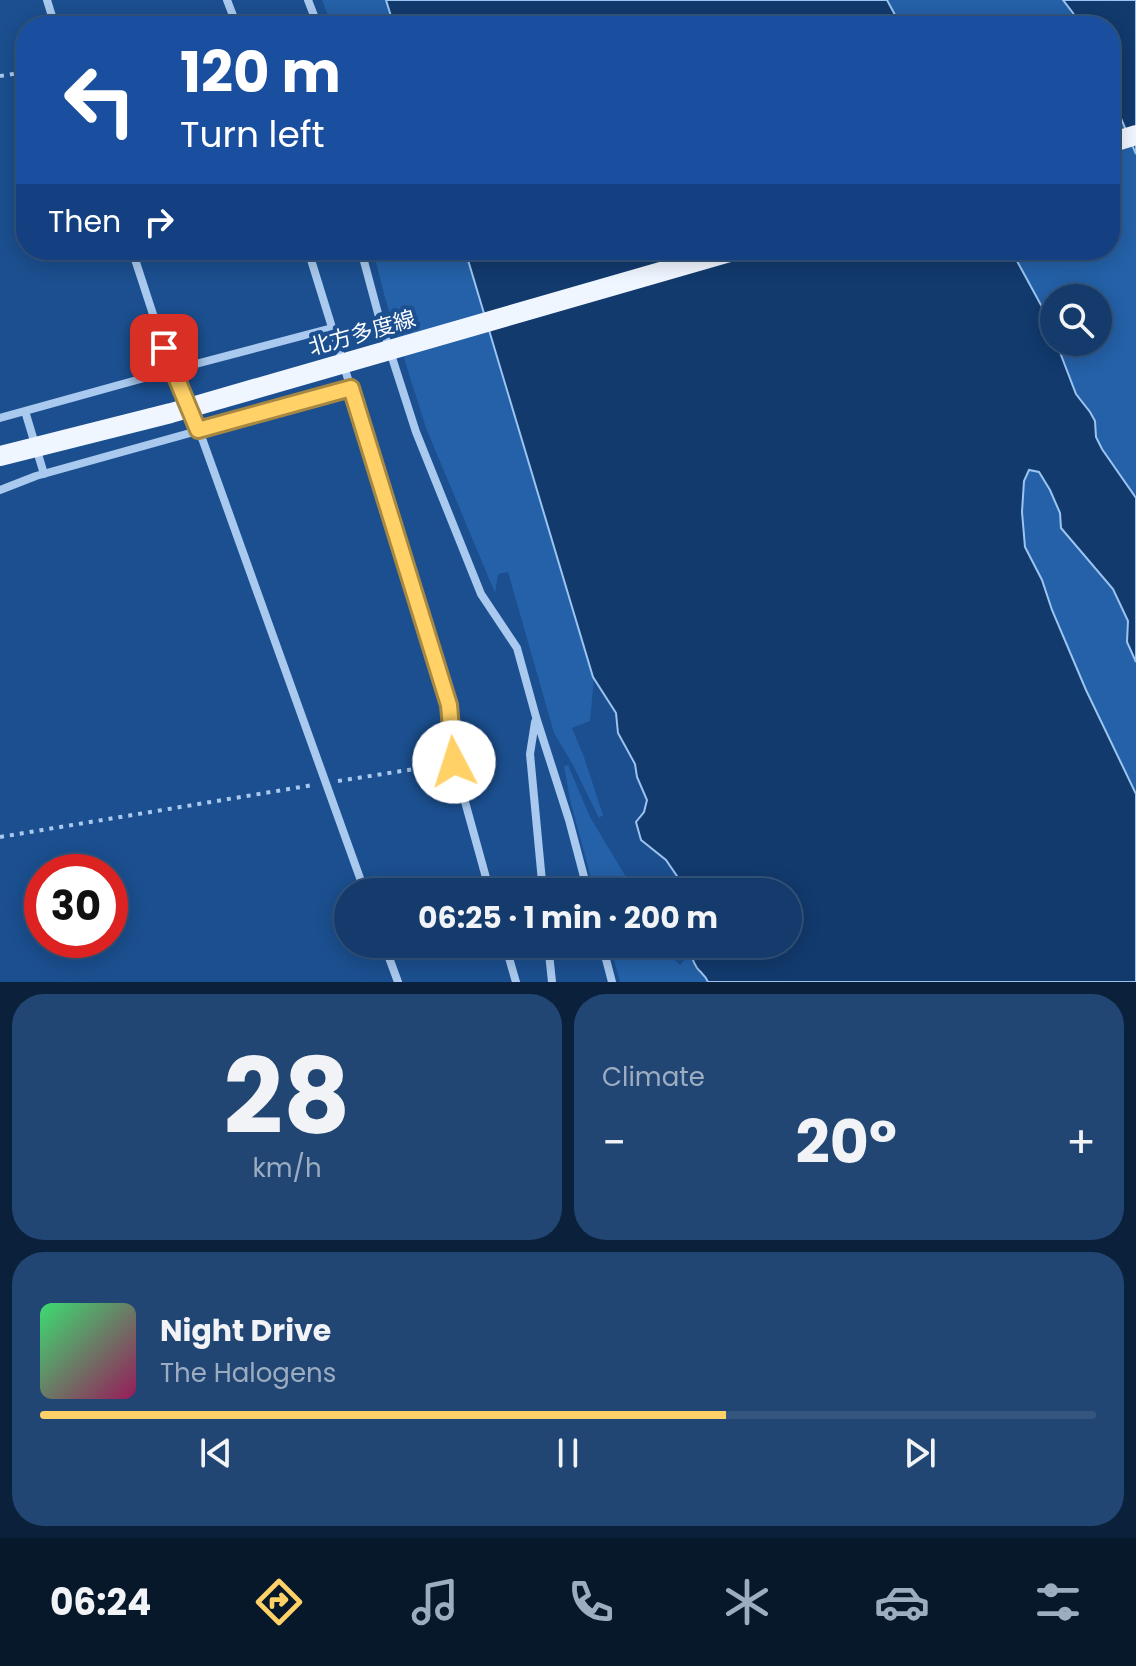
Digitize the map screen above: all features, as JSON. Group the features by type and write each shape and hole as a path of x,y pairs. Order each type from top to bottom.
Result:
{"main road":[{"name":"北方多度線","path":"0,456 171,413 702,260"}],"street":[{"path":"135,260 360,878"},
{"path":"311,260 449,705 454,762 486,878"},
{"path":"364,260 416,432 481,594 517,648 584,878"},
{"path":"0,418 332,328"},
{"path":"0,490 44,474 351,388"},
{"path":"25,411 44,474"},
{"path":"536,717 530,754 542,878"},
{"path":"389,958 398,982"},
{"path":"509,958 516,982"},
{"path":"549,958 552,982"},
{"path":"606,958 612,982"}],"path":[{"path":"0,837 454,762"}],"shaded area":[{"path":"322,0 386,0 391,16 328,16"},
{"path":"386,0 887,0 896,16 391,16"},
{"path":"845,0 1063,0 1075,16 852,16"},
{"path":"1063,0 1136,0 1136,154 1120,116 1120,16 1075,16"},
{"path":"1120,116 1136,154 1136,848 814,260 1120,260"},
{"path":"376,260 468,260 492,336 696,878 678,878 666,860 641,840 636,822 644,812 647,800 635,764 618,733 616,713 594,678 590,721 572,728 603,815 599,818 554,733 508,572 498,574 495,593 426,428"},
{"path":"468,260 1016,260 1040,303 1040,356 1061,356 1076,394 1095,421 1096,437 1102,449 1136,498 1136,662 1127,642 1128,621 1113,589 1061,528 1060,513 1039,472 1029,470 1024,481 1022,512 1025,547 1042,580 1086,690 1136,794 1136,982 708,982 693,958 802,958 802,878 678,878 666,860 641,840 636,822 644,812 647,800 635,764 618,733 616,713 593,677"},
{"path":"568,765 590,817 627,878 591,878 564,766"},
{"path":"614,958 673,958 680,965 686,958 715,958 759,982 620,982"}],"route":[{"path":"164,348 198,430 351,388 449,705 454,762"}]}
